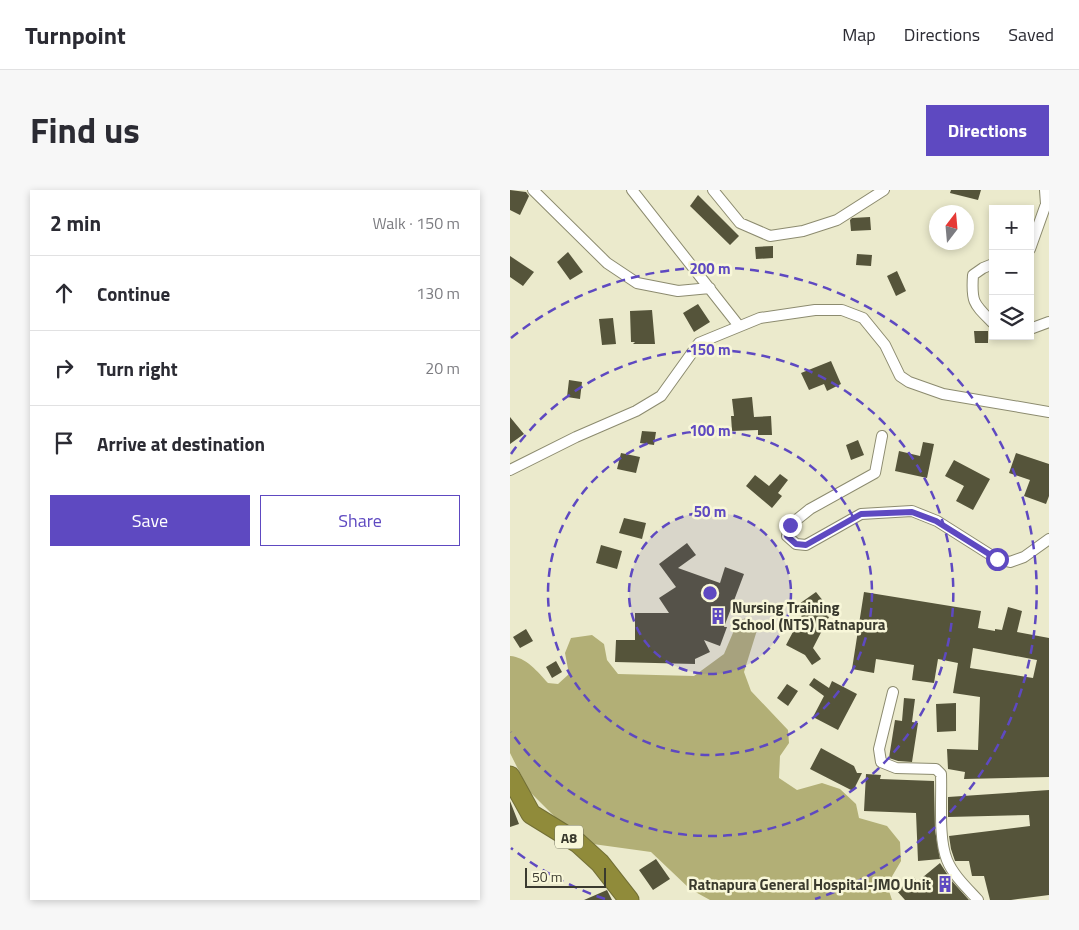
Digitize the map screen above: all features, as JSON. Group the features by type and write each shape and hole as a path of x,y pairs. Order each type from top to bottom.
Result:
{"highway":[{"name":"A8","path":"510,776 531,814 578,843 600,863 630,900"}],"street":[{"path":"533,190 607,263 637,283 678,291 710,288"},
{"path":"632,190 739,326"},
{"path":"713,190 740,222 770,236 803,231 837,220 884,190"},
{"path":"1034,238 1046,204 1045,190"},
{"path":"989,266 974,275 972,293 975,304 989,319"},
{"path":"510,470 576,437 636,411 661,396 699,343 760,318 815,310 842,310 863,318 885,345 900,376 909,382 944,394 1049,412"},
{"path":"1034,328 1049,322"},
{"path":"882,436 875,473 810,509 790,525 787,536 796,544 806,545 861,514 912,512 936,521 997,559 1010,562 1024,556 1049,539"},
{"path":"893,692 880,749 881,762 896,768 936,769 941,774 943,845 947,861 959,880 978,900"}],"shaded area":[{"path":"749,617 758,627 744,672 751,691 788,730 789,743 780,756 779,778 797,790 822,783 840,789 856,804 859,818 887,826 900,842 901,861 887,885 892,900 710,900 690,889 651,852 593,844 561,823 529,791 510,753 510,656 526,662 548,683 558,684 569,674 565,653 571,638 592,635 604,644 607,660 618,674 694,676 724,654 738,621"}],"building":[{"path":"510,190 526,192 529,196 520,215 510,210"},
{"path":"951,190 981,190 978,200 950,193"},
{"path":"698,195 739,236 730,245 690,206"},
{"path":"870,217 871,230 851,231 850,220 852,218"},
{"path":"773,246 773,258 756,259 755,247"},
{"path":"568,252 583,272 570,280 557,262"},
{"path":"857,254 872,255 871,266 856,265"},
{"path":"510,256 534,272 523,286 510,277"},
{"path":"897,271 906,291 896,296 887,276"},
{"path":"698,304 710,322 694,332 683,313"},
{"path":"652,310 655,344 633,344 635,342 631,342 630,311"},
{"path":"613,318 616,344 602,345 599,319"},
{"path":"974,331 988,331 988,343 975,343"},
{"path":"831,361 841,384 827,391 824,384 809,390 801,373"},
{"path":"569,380 582,382 580,399 567,397"},
{"path":"752,397 754,417 771,416 772,435 758,435 758,430 732,431 731,416 734,416 732,399"},
{"path":"510,417 524,434 510,444"},
{"path":"642,431 656,432 654,445 640,443"},
{"path":"858,440 864,455 851,460 846,445"},
{"path":"923,442 934,444 927,478 895,471 899,451 920,456"},
{"path":"621,453 640,457 636,473 617,469"},
{"path":"1016,453 1049,464 1049,496 1046,504 1024,496 1030,480 1009,473"},
{"path":"954,460 990,479 973,510 956,501 964,486 945,476"},
{"path":"780,474 788,480 778,493 782,496 772,508 746,486 755,475 769,486"},
{"path":"624,518 646,523 642,539 619,533"},
{"path":"687,543 696,555 678,568 720,583 725,567 744,574 724,627 727,627 720,646 704,640 710,652 695,659 695,664 615,662 616,640 635,640 635,613 669,613 659,598 676,587 659,564"},
{"path":"601,545 622,551 617,569 596,563"},
{"path":"816,592 824,602 819,605 830,611 827,616 829,617 813,648 821,659 812,665 805,655 786,645 804,611 799,604"},
{"path":"864,592 981,611 978,628 995,631 995,629 1002,630 1008,607 1022,611 1017,632 1049,638 1049,777 964,779 965,772 948,769 947,749 978,750 980,697 953,693 958,663 938,659 934,683 912,680 914,665 876,659 874,673 852,669","holes":["973,648 1037,660 1033,678 970,668"]},
{"path":"526,629 533,641 520,648 513,637"},
{"path":"556,661 562,672 552,678 546,667"},
{"path":"814,678 829,688 832,681 857,694 838,730 813,717 824,696 809,685"},
{"path":"787,684 798,691 788,706 777,698"},
{"path":"904,698 915,699 912,722 918,723 912,762 889,758 895,720 902,721"},
{"path":"956,703 956,731 937,732 936,704"},
{"path":"821,748 854,766 857,773 862,773 853,791 810,769"},
{"path":"866,774 881,775 880,779 934,781 935,830 940,859 918,861 916,813 864,811"},
{"path":"1049,790 1049,895 1011,900 990,900 984,876 972,876 969,861 955,861 949,836 1030,826 1029,815 948,817 948,797"},
{"path":"510,801 519,824 510,827"},
{"path":"656,859 670,879 653,890 639,870"},
{"name":"Ratnapura General Hospital-JMO Unit","path":"940,863 951,880 969,900 905,900 897,891 914,877 917,882"},
{"path":"607,890 612,900 584,900"}],"place":[{"name":"Nursing Training School (NTS) Ratnapura","path":"718,616"},
{"name":"Ratnapura General Hospital-JMO Unit","path":"945,884"}],"route":[{"path":"790,525 787,536 796,544 806,545 861,514 912,512 936,521 997,559"}]}
